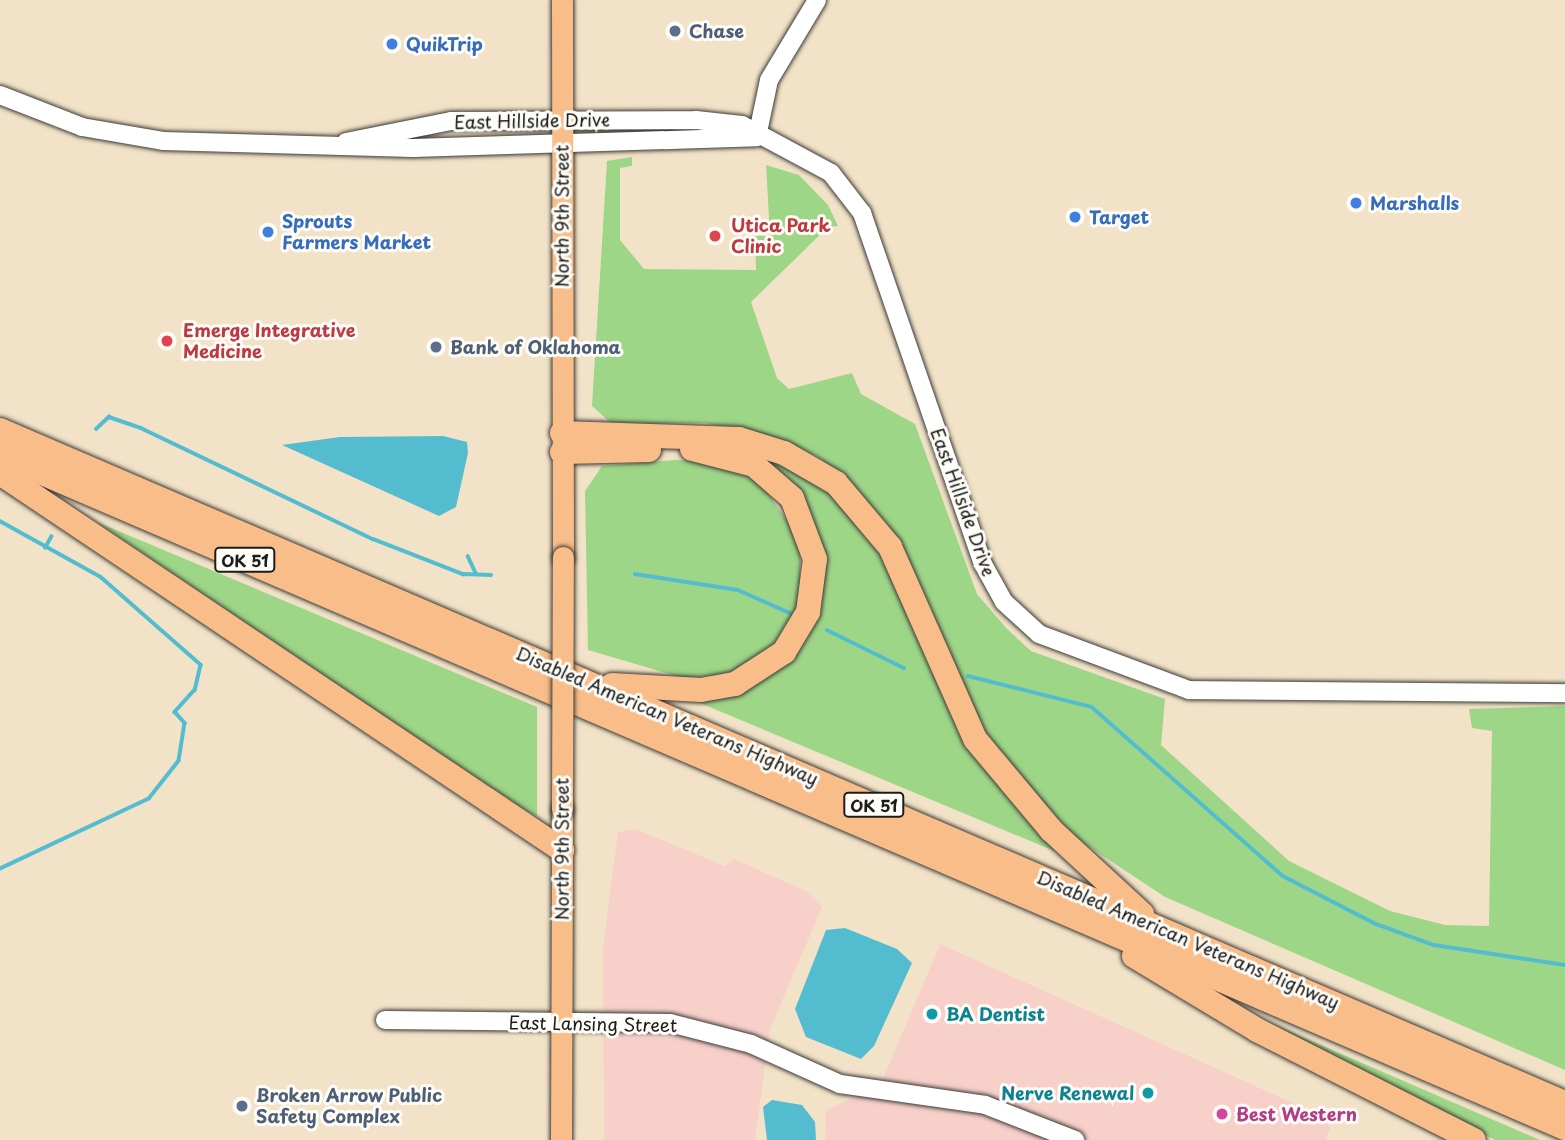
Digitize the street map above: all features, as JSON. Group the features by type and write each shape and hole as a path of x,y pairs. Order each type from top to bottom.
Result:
{"highway":[{"name":"Disabled American Veterans Highway","path":"0,430 1565,1103"},
{"path":"562,443 739,439 784,453 836,483 890,547 975,738 1051,830 1154,926"},
{"path":"562,443 687,449 734,456 772,476 792,498 816,559 801,628 762,670 701,691 594,684"},
{"name":"Disabled American Veterans Highway","path":"0,455 1565,1128"},
{"path":"0,473 316,679 562,850"},
{"path":"1059,910 1257,1030 1474,1140"}],"main road":[{"name":"North 9th Street","path":"561,1140 562,0"}],"street":[{"path":"757,137 758,111 793,32 817,0"},
{"name":"East Hillside Drive","path":"0,95 118,136 346,142 413,148 563,131 757,137 801,152 831,173 862,213 983,564 1004,602 1039,634 1189,690 1565,693"},
{"name":"East Lansing Street","path":"385,1020 699,1029 751,1044 840,1084 985,1105 1075,1140"}],"shaded area":[{"path":"636,829 724,866 734,859 806,891 822,907 770,1029 755,1140 604,1140 603,948 618,832"},
{"path":"940,944 1324,1117 1330,1129 1326,1140 825,1140 826,1110 880,1086"}],"green space":[{"path":"632,157 632,166 620,168 620,240 644,269 756,270 755,236 770,236 766,165 799,175 828,205 838,226 828,227 751,302 777,378 789,389 852,373 861,394 915,424 977,594 1007,629 1031,651 1165,699 1161,745 1289,861 1390,911 1445,925 1489,926 1492,731 1472,728 1469,709 1565,706 1565,1070 1165,897 1079,840 995,753 854,486 817,456 772,437 705,423 612,424 592,406 607,161"},
{"path":"751,457 801,466 875,533 929,659 1059,853 683,696 766,675 822,567"},
{"path":"705,460 758,480 800,539 800,601 784,633 753,664 719,675 683,678 588,650 585,491 602,466"},
{"path":"97,522 537,707 537,816 515,805"},
{"path":"1261,1019 1540,1140 1495,1140"}],"water":[{"path":"443,436 467,442 468,453 456,507 439,516 282,445 340,437"},
{"path":"845,928 897,949 912,963 874,1046 861,1059 806,1037 795,1009 826,930"},
{"path":"772,1100 802,1105 815,1122 816,1140 767,1140 763,1107"}],"waterway":[{"path":"96,429 109,417 141,428 373,539 463,574 491,575"},
{"path":"0,521 101,577 201,665 195,690 175,712 185,723 179,761 149,799 0,869"},
{"path":"45,548 51,537"},
{"path":"468,556 476,573"},
{"path":"635,574 738,590 790,613"},
{"path":"827,630 904,668"},
{"path":"968,676 1092,707 1283,876 1376,924 1434,945 1565,965"}],"place":[{"name":"Chase","path":"675,31"},
{"name":"QuikTrip","path":"392,44"},
{"name":"Marshalls","path":"1356,203"},
{"name":"Target","path":"1075,217"},
{"name":"Sprouts Farmers Market","path":"268,232"},
{"name":"Utica Park Clinic","path":"715,236"},
{"name":"Emerge Integrative Medicine","path":"167,341"},
{"name":"Bank of Oklahoma","path":"436,347"},
{"name":"BA Dentist","path":"932,1014"},
{"name":"Nerve Renewal","path":"1148,1093"},
{"name":"Broken Arrow Public Safety Complex","path":"242,1106"},
{"name":"Best Western","path":"1222,1114"}]}
